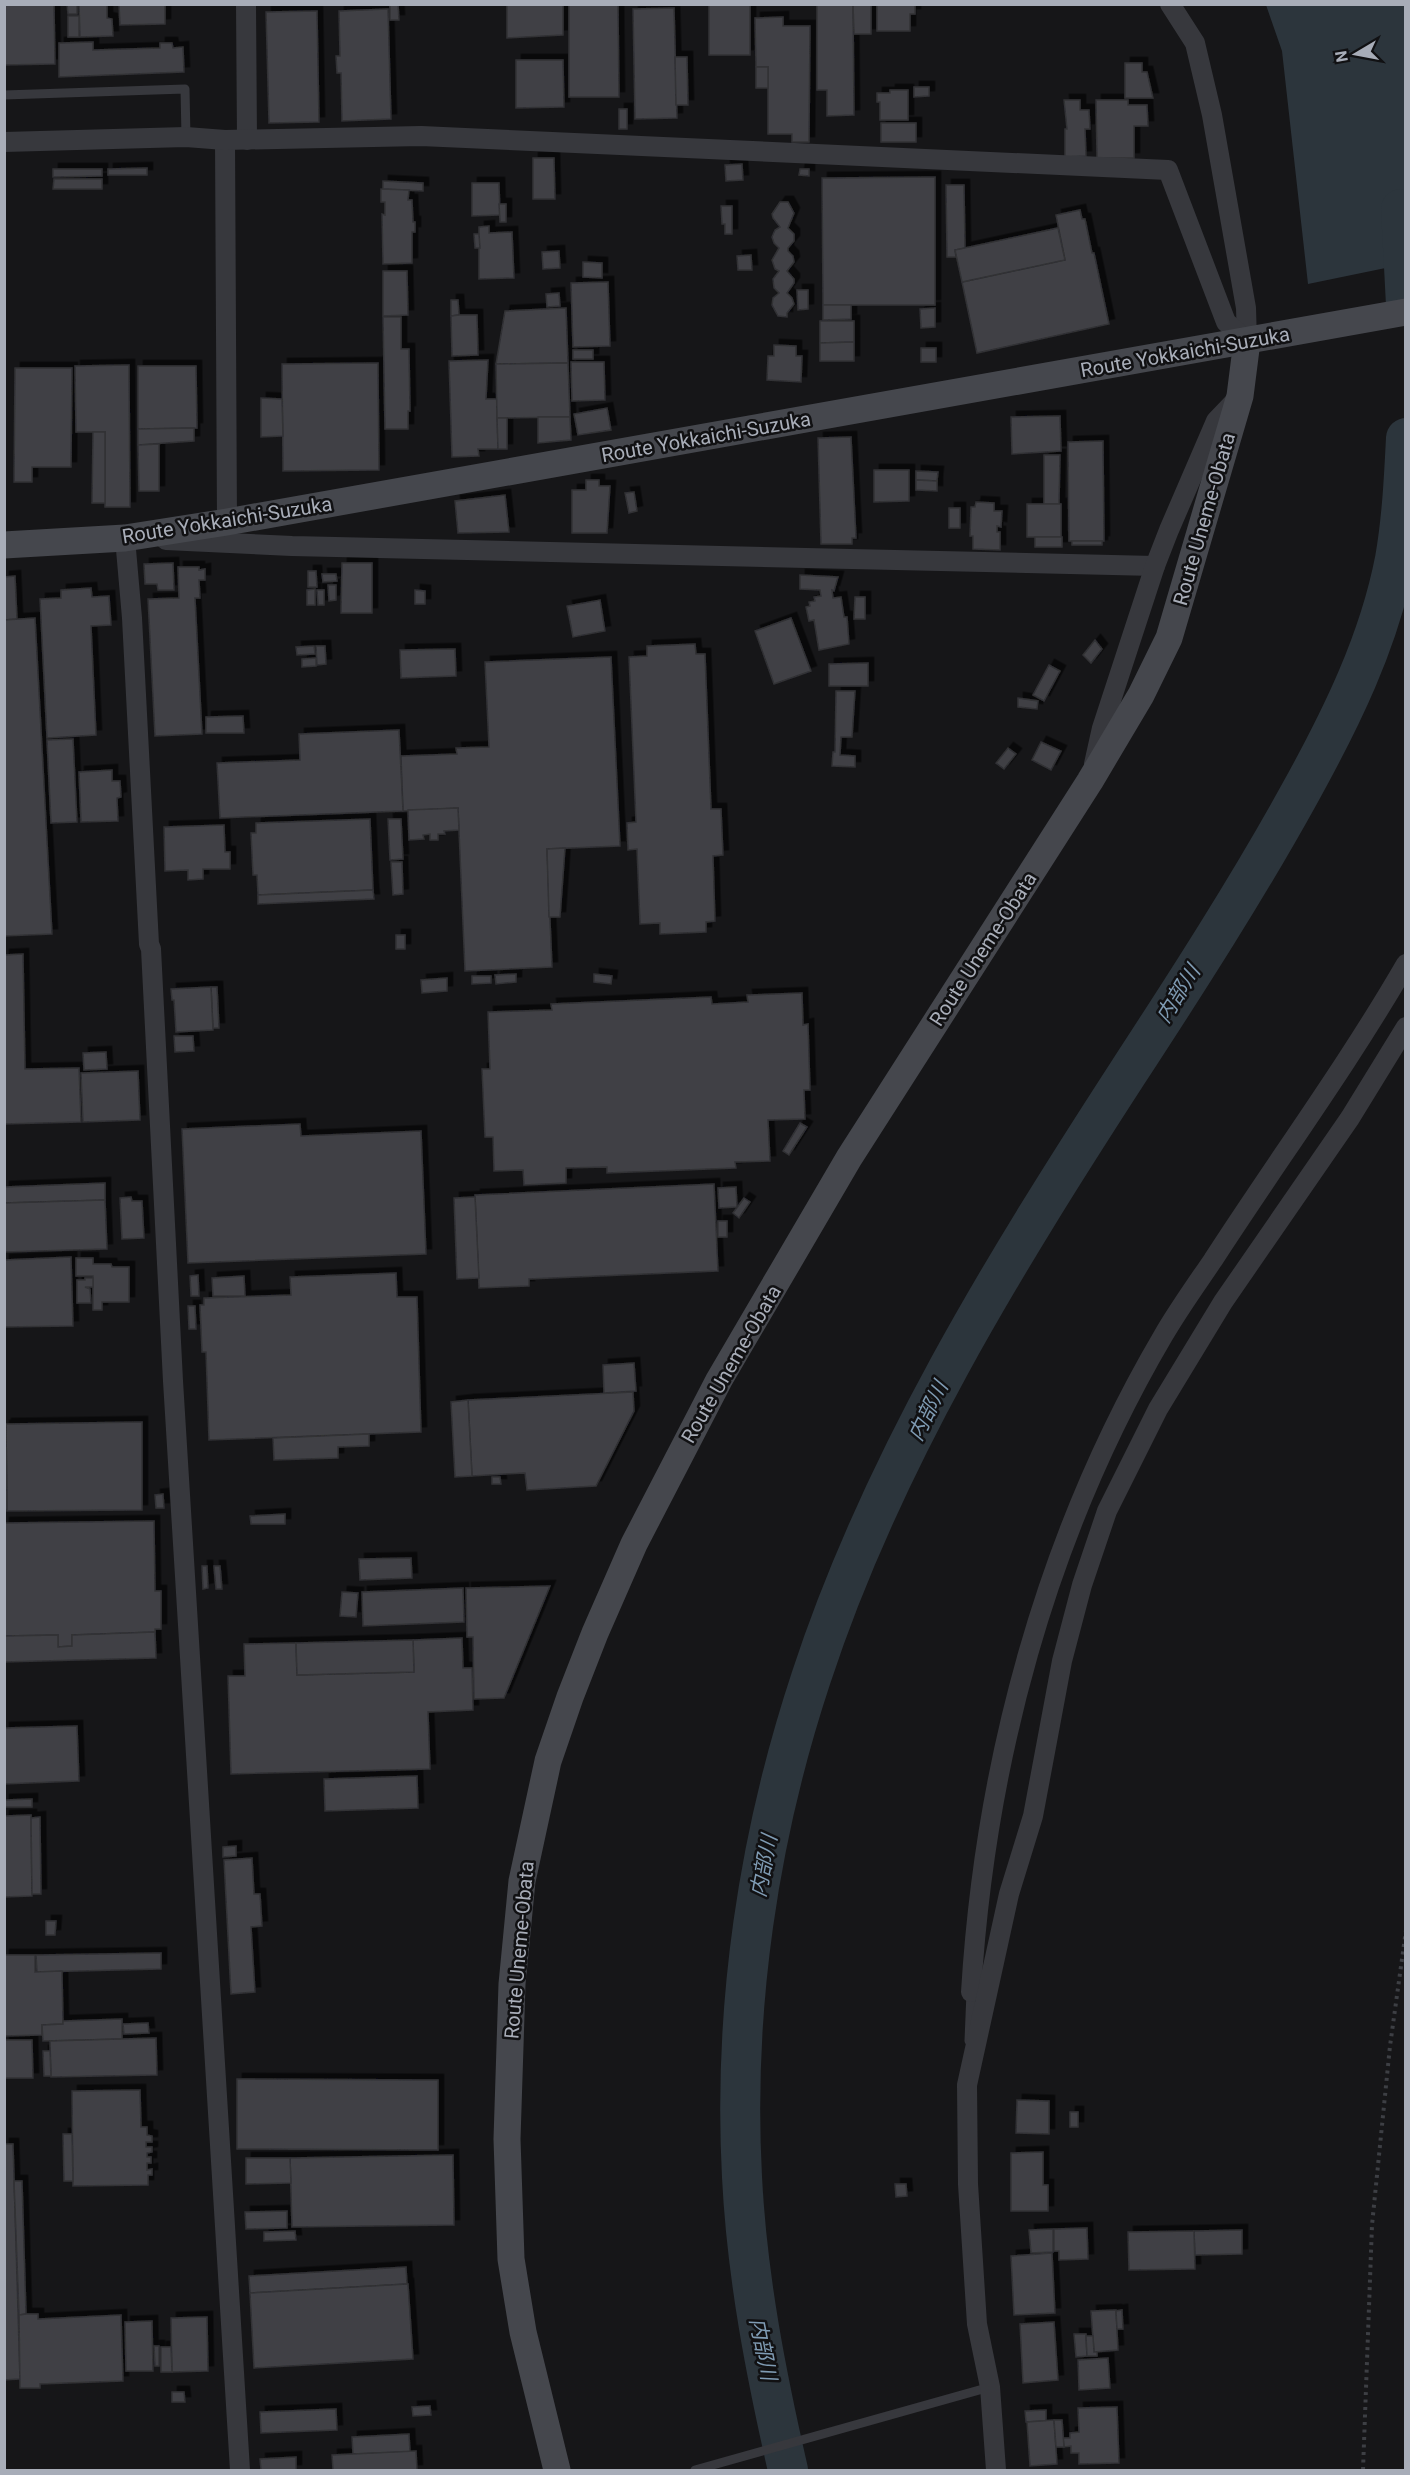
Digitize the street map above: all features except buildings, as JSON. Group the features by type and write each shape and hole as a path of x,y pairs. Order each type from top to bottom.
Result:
{"main road":[{"name":"Route Yokkaichi-Suzuka","path":"4,545 125,538 227,522 1406,312"},
{"name":"Route Uneme-Obata","path":"557,2470 523,2332 511,2259 507,2139 512,1984 522,1881 548,1761 570,1697 608,1603 675,1462 719,1380 849,1158 1090,781 1141,695 1169,638 1240,396 1247,341"}],"street":[{"path":"246,4 247,140"},
{"path":"1170,4 1195,44 1212,115 1246,308 1247,341"},
{"path":"4,142 421,136 508,138 755,150 762,153 1168,170 1227,322 1247,341"},
{"path":"225,140 227,522"},
{"path":"1090,781 1102,728 1155,566 1216,421 1240,396"},
{"path":"240,2470 174,1404 151,949 132,618 125,538 292,546 1155,566"},
{"path":"970,1992 976,1917 997,1787 1011,1720 1042,1606 1075,1514 1099,1458 1163,1335 1370,1026 1406,964"},
{"path":"996,2470 982,2389 976,2312 968,2184 967,2085 1009,1894 1032,1816 1062,1661 1082,1585 1107,1511 1158,1409 1223,1302 1350,1118 1406,1027"}],"lane":[{"path":"4,95 185,89 186,138"},
{"path":"967,2085 970,1992"},
{"path":"695,2470 982,2389"}],"path":[{"path":"1363,2470 1372,2225 1390,2046 1406,1930"}],"shaded area":[{"path":"1266,5 1405,5 1405,264 1308,284 1282,51"}],"waterway":[{"name":"内部川","path":"1401,209 1406,305"},
{"name":"内部川","path":"788,2470 765,2361 748,2251 740,2114 746,1987 753,1924 764,1862 792,1738 840,1598 873,1519 949,1366 1036,1218 1259,864 1315,765 1344,708 1369,650 1388,590 1399,529 1406,438"}]}
